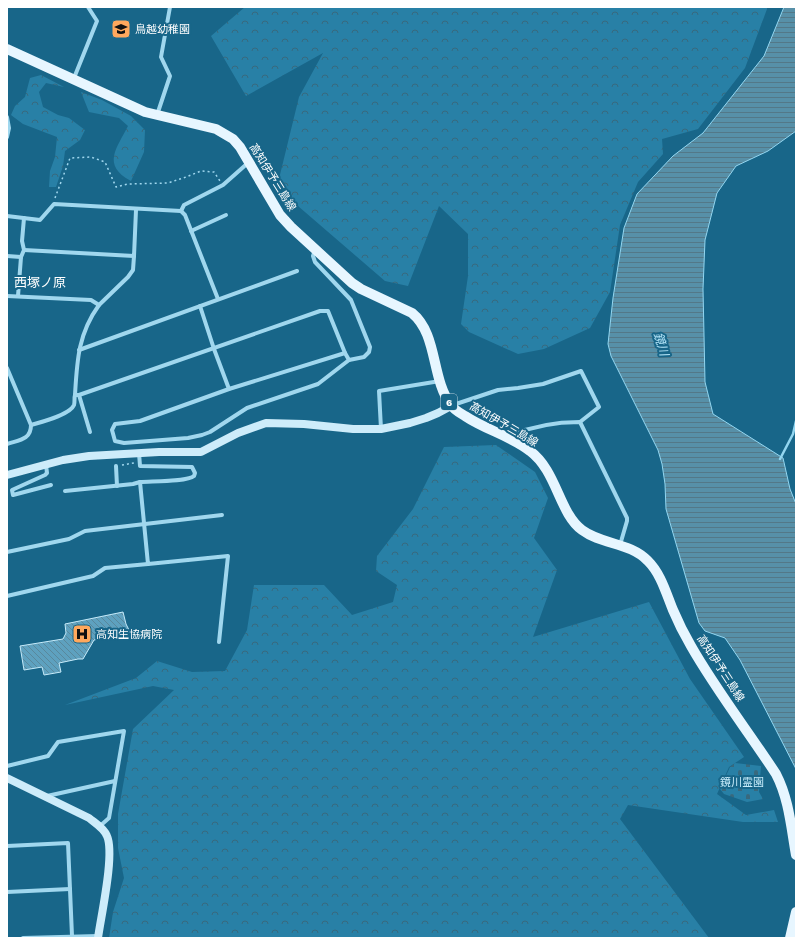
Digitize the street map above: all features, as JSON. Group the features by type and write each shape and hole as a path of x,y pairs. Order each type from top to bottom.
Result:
{"main road":[{"name":"高知伊予三島線","path":"7,49 134,107 156,115 204,126 225,134 233,139 249,161 280,215 315,250 360,289 412,313 418,318 426,331 440,380 451,406 470,420 530,451 540,461 554,482 568,514 581,530 602,540 632,549 648,560 653,566 683,632 693,649 708,674 776,774 786,796 796,855"},
{"path":"790,938 796,912"}],"street":[{"path":"74,79 97,21 88,7"},
{"path":"156,115 170,76 162,57 170,7"},
{"path":"7,117 9,128 7,137"},
{"path":"181,211 184,205 223,186 249,161"},
{"path":"7,216 40,220 54,204 136,210 181,211 185,215 218,299"},
{"path":"31,425 62,415 74,405 77,395 79,350 81,339 87,323 99,305 128,277 133,270 136,210"},
{"path":"191,231 226,215"},
{"path":"18,296 21,257 24,250 22,241 24,218"},
{"path":"24,250 134,256"},
{"path":"315,250 313,256 315,262 351,300 370,347 369,352 364,357 349,360 318,384 247,408 210,432 202,435 188,438 124,443 115,441 112,430 115,424 140,421 229,388 344,353"},
{"path":"7,256 21,257"},
{"path":"79,350 297,271"},
{"path":"7,296 91,300 99,305"},
{"path":"200,306 229,388"},
{"path":"77,395 214,349 320,311 328,311 344,353 349,360"},
{"path":"7,368 31,425 31,431 28,436 7,444"},
{"path":"7,475 89,456 139,453 201,452 238,433 266,423 304,424 353,429 381,429 420,420 451,406 498,390 543,384 581,371 599,407 580,422 564,422 520,431 505,437"},
{"path":"381,429 379,391 440,380"},
{"path":"77,395 90,432"},
{"path":"580,422 627,518 620,545"},
{"path":"65,491 117,486 140,482 184,480 194,476 195,473 192,467 140,466 139,453"},
{"path":"46,465 47,473 45,476 12,490 13,494 51,485"},
{"path":"116,466 117,486"},
{"path":"140,482 148,564"},
{"path":"7,552 69,539 85,531 222,515"},
{"path":"7,596 93,576 105,568 228,556 220,642"},
{"path":"7,766 48,756 58,742 124,731 108,818 99,826"},
{"path":"7,778 89,818 107,835 110,851 108,875 98,937 72,936 23,938"},
{"path":"44,796 115,782"},
{"path":"7,846 68,843 72,936"},
{"path":"7,892 70,889"}],"path":[{"path":"54,204 70,158 91,158 105,162 116,187 128,184 168,183 201,171 214,172 223,186"},
{"path":"126,464 137,463"}],"green space":[{"path":"245,7 767,7 767,9 745,68 698,129 662,139 663,154 638,182 620,225 610,292 590,328 544,349 518,354 469,332 461,324 468,276 468,234 439,206 408,286 385,281 298,206 278,183 299,97 323,53 246,96 211,36"},
{"path":"41,75 64,87 46,83 39,92 43,107 58,115 69,118 85,130 80,140 65,151 63,166 56,187 49,187 50,171 55,157 57,137 23,124 11,115 15,106 25,97 30,78"},
{"path":"81,92 102,100 131,116 145,130 144,152 131,181 116,169 114,162 116,149 128,126 119,118 89,112"},
{"path":"496,445 535,472 548,498 534,538 557,570 533,637 649,602 690,679 744,757 729,767 717,794 746,815 774,810 778,822 743,822 628,805 620,819 709,938 109,938 113,912 124,878 118,848 118,814 133,729 174,690 153,686 65,705 136,678 157,661 192,672 225,671 247,630 254,585 324,585 352,615 393,602 397,585 376,571 377,556 413,509 444,447"},
{"name":"鏡川霊園","path":"735,763 761,766 759,792 763,799 747,802 724,794 720,789 730,767"}],"water":[{"name":"鏡川","path":"784,7 796,7 796,131 768,151 736,166 717,193 705,240 703,289 705,382 713,414 783,458 790,489 796,504 796,769 740,660 725,638 705,631 699,623 666,509 665,484 658,450 611,356 608,344 613,298 624,228 637,194 673,156 703,133 764,56"}],"building":[{"path":"123,612 129,630 128,633 94,640 83,659 59,663 61,672 44,675 42,667 24,670 20,646 63,639 66,633 65,624"}],"waterway":[{"path":"780,459 793,434 796,421"}],"place":[{"name":"鳥越幼稚園","path":"121,29"},
{"name":"高知生協病院","path":"82,634"}],"district":[{"name":"西塚ノ原","path":"40,282"}]}
